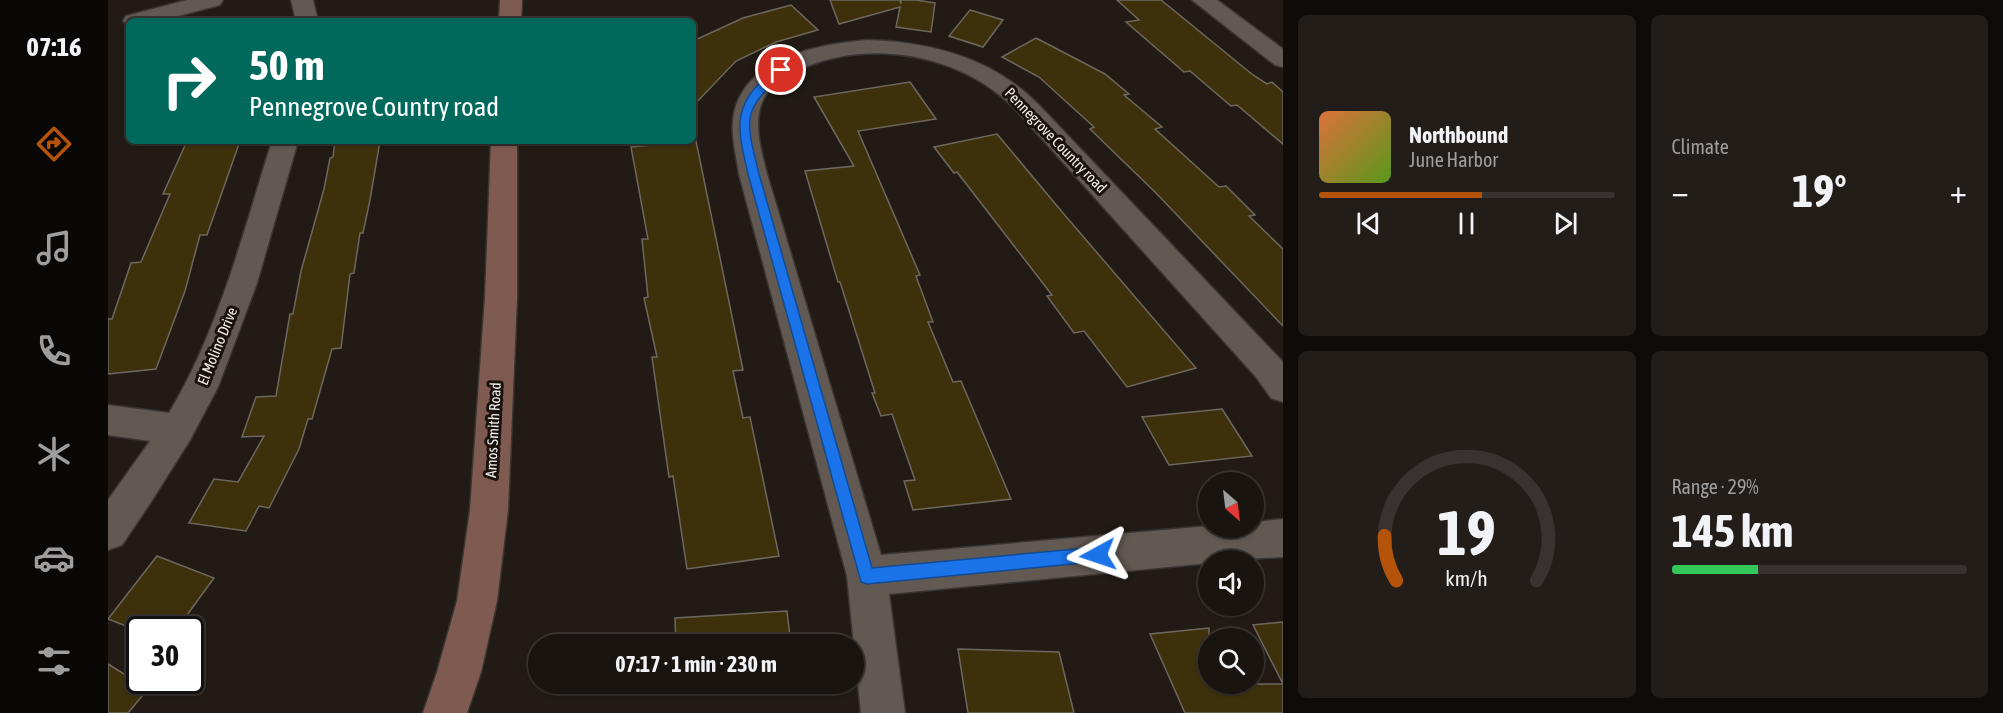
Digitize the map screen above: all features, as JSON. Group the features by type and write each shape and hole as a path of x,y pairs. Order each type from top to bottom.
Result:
{"street":[{"path":"145,18 212,0"},
{"path":"302,0 307,18"},
{"path":"510,18 511,0"},
{"path":"1203,0 1283,60"},
{"name":"Pennegrove Country road","path":"883,713 867,576 753,174 745,135 744,122 747,106 757,91 781,70 818,54 859,47 905,50 958,62 996,80 1010,90 1078,161 1283,388"},
{"name":"El Molino Drive","path":"108,532 193,403 211,367 234,307 284,144"},
{"name":"Amos Smith Road","path":"445,713 459,672 477,601 489,510 501,297 504,144"},
{"path":"108,420 176,429"},
{"path":"867,576 1283,538"}],"building":[{"path":"830,0 900,0 901,4 901,0 916,0 935,3 931,32 896,27 900,7 839,24"},
{"path":"1117,0 1161,0 1253,75 1267,84 1272,82 1283,92 1283,144 1237,105 1231,106 1190,71 1184,72 1126,22 1139,20"},
{"path":"791,5 818,30 776,42 736,61 696,103 696,40 743,18"},
{"path":"970,10 1003,20 983,47 949,36"},
{"path":"1036,38 1105,74 1129,94 1124,95 1162,127 1155,129 1219,187 1226,186 1255,215 1249,216 1283,249 1283,326 1156,193 1090,129 1094,127 1039,77 1002,57"},
{"path":"910,82 936,119 858,131 920,275 916,276 933,322 928,322 953,382 961,381 1011,499 913,510 904,481 915,480 892,414 881,416 872,393 875,393 840,282 838,282 805,171 854,166 814,97"},
{"path":"997,134 1196,368 1127,387 1084,331 1074,333 1047,296 1052,295 957,172 954,173 934,147"},
{"path":"696,141 743,370 733,371 743,418 750,417 779,556 687,569 673,476 669,477 652,357 657,357 644,298 648,297 642,239 648,239 631,147 696,144"},
{"path":"186,144 239,144 207,235 200,235 185,291 156,369 108,374 108,319 112,319 131,263 141,262 170,194 163,194"},
{"path":"335,144 379,144 363,233 360,233 354,273 350,274 341,348 332,349 312,419 308,419 299,449 269,508 259,506 246,531 189,523 214,479 238,482 264,436 242,437 256,397 276,396 290,314 293,314 301,271 324,189 330,158 333,157"},
{"path":"1222,409 1252,456 1169,465 1142,417"},
{"path":"157,556 214,578 186,616 126,616 126,626 108,619"},
{"path":"787,611 790,634 676,634 675,618"},
{"path":"1283,622 1283,684 1264,647 1264,628 1255,628 1253,625"},
{"path":"1198,629 1198,694 1264,694 1264,684 1283,684 1283,713 1185,713 1150,634"},
{"path":"958,649 1059,652 1074,713 968,713"},
{"path":"108,664 126,675 126,694 144,694 128,713 108,713"}],"route":[{"path":"781,70 757,91 747,106 744,122 745,135 753,174 867,576 1098,555"}]}
